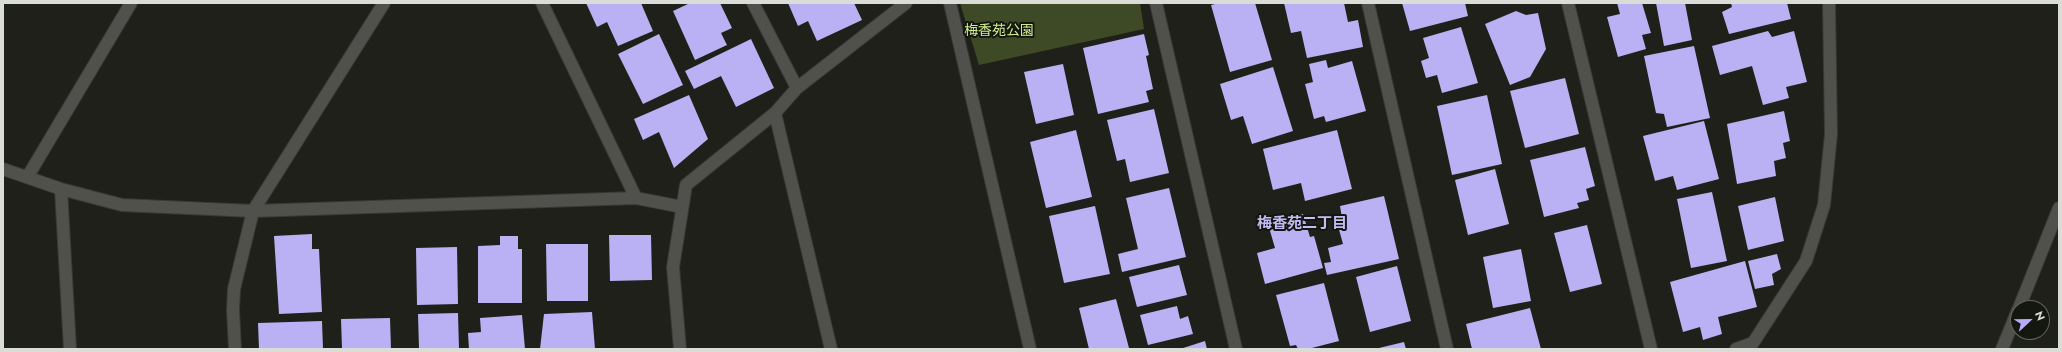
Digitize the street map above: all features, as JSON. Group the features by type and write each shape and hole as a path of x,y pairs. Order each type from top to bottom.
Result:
{"street":[{"path":"28,176 130,3"},
{"path":"234,349 232,310 234,289 253,211 384,3"},
{"path":"542,3 636,198"},
{"path":"754,3 797,88"},
{"path":"680,349 673,267 686,185 775,113 797,88 906,3"},
{"path":"950,3 1030,349"},
{"path":"1156,3 1236,349"},
{"path":"1368,3 1447,349"},
{"path":"1568,3 1651,349"},
{"path":"1736,349 1753,343 1806,261 1824,205 1831,134 1829,3"},
{"path":"775,113 831,349"},
{"path":"3,169 28,176 61,189 122,205 253,211 636,198 682,207"},
{"path":"61,189 70,349"},
{"path":"2022,300 2056,222 2059,208"},
{"path":"2002,349 2010,329"}],"green space":[{"name":"梅香苑公園","path":"960,3 1140,3 1144,29 979,65"}],"building":[{"path":"586,3 641,3 653,31 618,46 607,22 597,27"},
{"path":"690,3 720,3 732,28 721,33 727,45 695,60 673,11"},
{"path":"788,3 854,3 862,20 817,41 808,21 798,26"},
{"path":"1219,3 1255,3 1272,60 1230,72 1211,5"},
{"path":"1284,3 1344,3 1348,22 1358,20 1363,47 1307,58 1301,31 1291,33"},
{"path":"1402,3 1465,3 1468,16 1410,31"},
{"path":"1617,3 1642,3 1651,33 1642,35 1646,49 1618,57 1607,17 1620,14"},
{"path":"1656,3 1685,3 1692,40 1664,46"},
{"path":"1731,3 1787,3 1791,19 1729,34 1722,12 1732,7"},
{"path":"1516,11 1526,15 1538,13 1546,49 1530,77 1510,85 1485,24"},
{"path":"1461,27 1478,83 1442,93 1437,75 1426,78 1421,61 1429,58 1423,38"},
{"path":"1768,31 1772,37 1794,31 1807,82 1786,87 1789,98 1763,105 1752,66 1720,75 1712,46"},
{"path":"659,34 683,85 643,104 618,54"},
{"path":"1144,34 1149,55 1146,56 1153,89 1146,91 1149,102 1098,114 1083,48"},
{"path":"751,39 774,88 736,107 721,76 694,89 685,71"},
{"path":"1694,46 1710,118 1667,127 1664,114 1656,113 1644,56"},
{"path":"1326,60 1328,68 1352,61 1366,111 1326,122 1324,116 1314,119 1305,84 1313,82 1309,64"},
{"path":"1063,64 1074,115 1036,124 1024,72"},
{"path":"1273,67 1293,131 1252,144 1243,116 1231,120 1220,84"},
{"path":"1565,78 1579,134 1525,148 1510,91"},
{"path":"689,95 708,139 674,168 659,132 643,140 634,119"},
{"path":"1487,95 1502,164 1452,175 1437,106"},
{"path":"1154,109 1169,173 1130,182 1125,159 1117,161 1107,120"},
{"path":"1784,111 1790,141 1783,143 1786,158 1774,161 1776,176 1737,184 1727,124"},
{"path":"1704,121 1719,179 1677,190 1673,176 1655,181 1643,136"},
{"path":"1076,130 1092,197 1046,208 1030,142"},
{"path":"1337,130 1352,189 1305,201 1301,183 1273,190 1263,149"},
{"path":"1585,147 1595,186 1586,189 1589,200 1577,203 1579,208 1544,217 1530,160"},
{"path":"1495,169 1509,224 1468,235 1455,180"},
{"path":"1169,188 1186,257 1122,272 1118,254 1138,249 1126,198"},
{"path":"1712,192 1727,261 1691,268 1677,199"},
{"path":"1384,196 1399,259 1327,275 1324,263 1331,262 1328,248 1343,244 1338,226 1343,224 1340,206"},
{"path":"1775,197 1784,241 1748,250 1738,206"},
{"path":"1095,206 1110,274 1064,283 1049,216"},
{"path":"1303,214 1310,237 1314,236 1323,268 1265,284 1257,253 1275,248 1268,224"},
{"path":"1587,225 1602,284 1570,292 1554,233"},
{"path":"312,234 312,249 319,249 322,312 279,314 274,236"},
{"path":"609,235 651,235 652,280 610,281"},
{"path":"500,236 518,236 518,249 522,249 522,303 478,303 478,246 500,245"},
{"path":"546,244 588,244 588,301 547,301"},
{"path":"457,247 458,304 417,305 416,248"},
{"path":"1521,249 1531,301 1493,308 1483,257"},
{"path":"1777,254 1781,269 1772,274 1774,285 1755,289 1748,261"},
{"path":"1745,261 1757,307 1718,317 1722,334 1703,340 1700,327 1683,332 1670,282"},
{"path":"1179,265 1187,295 1137,307 1129,277"},
{"path":"1397,266 1411,321 1370,332 1356,277"},
{"path":"1324,283 1339,341 1308,349 1298,349 1296,345 1290,346 1276,295"},
{"path":"1116,299 1129,348 1089,349 1079,308"},
{"path":"1177,306 1180,319 1188,316 1193,334 1148,345 1140,315"},
{"path":"1530,308 1541,349 1472,349 1466,324"},
{"path":"592,312 595,349 540,349 544,314"},
{"path":"458,313 459,349 419,349 418,314"},
{"path":"522,315 525,349 469,349 468,333 481,332 480,318"},
{"path":"390,318 391,349 342,349 341,319"},
{"path":"322,321 323,349 259,349 258,323"},
{"path":"1205,341 1207,349 1180,349"},
{"path":"1404,342 1406,349 1379,349 1379,348"}],"district":[{"name":"梅香苑二丁目","path":"1302,224"}]}
